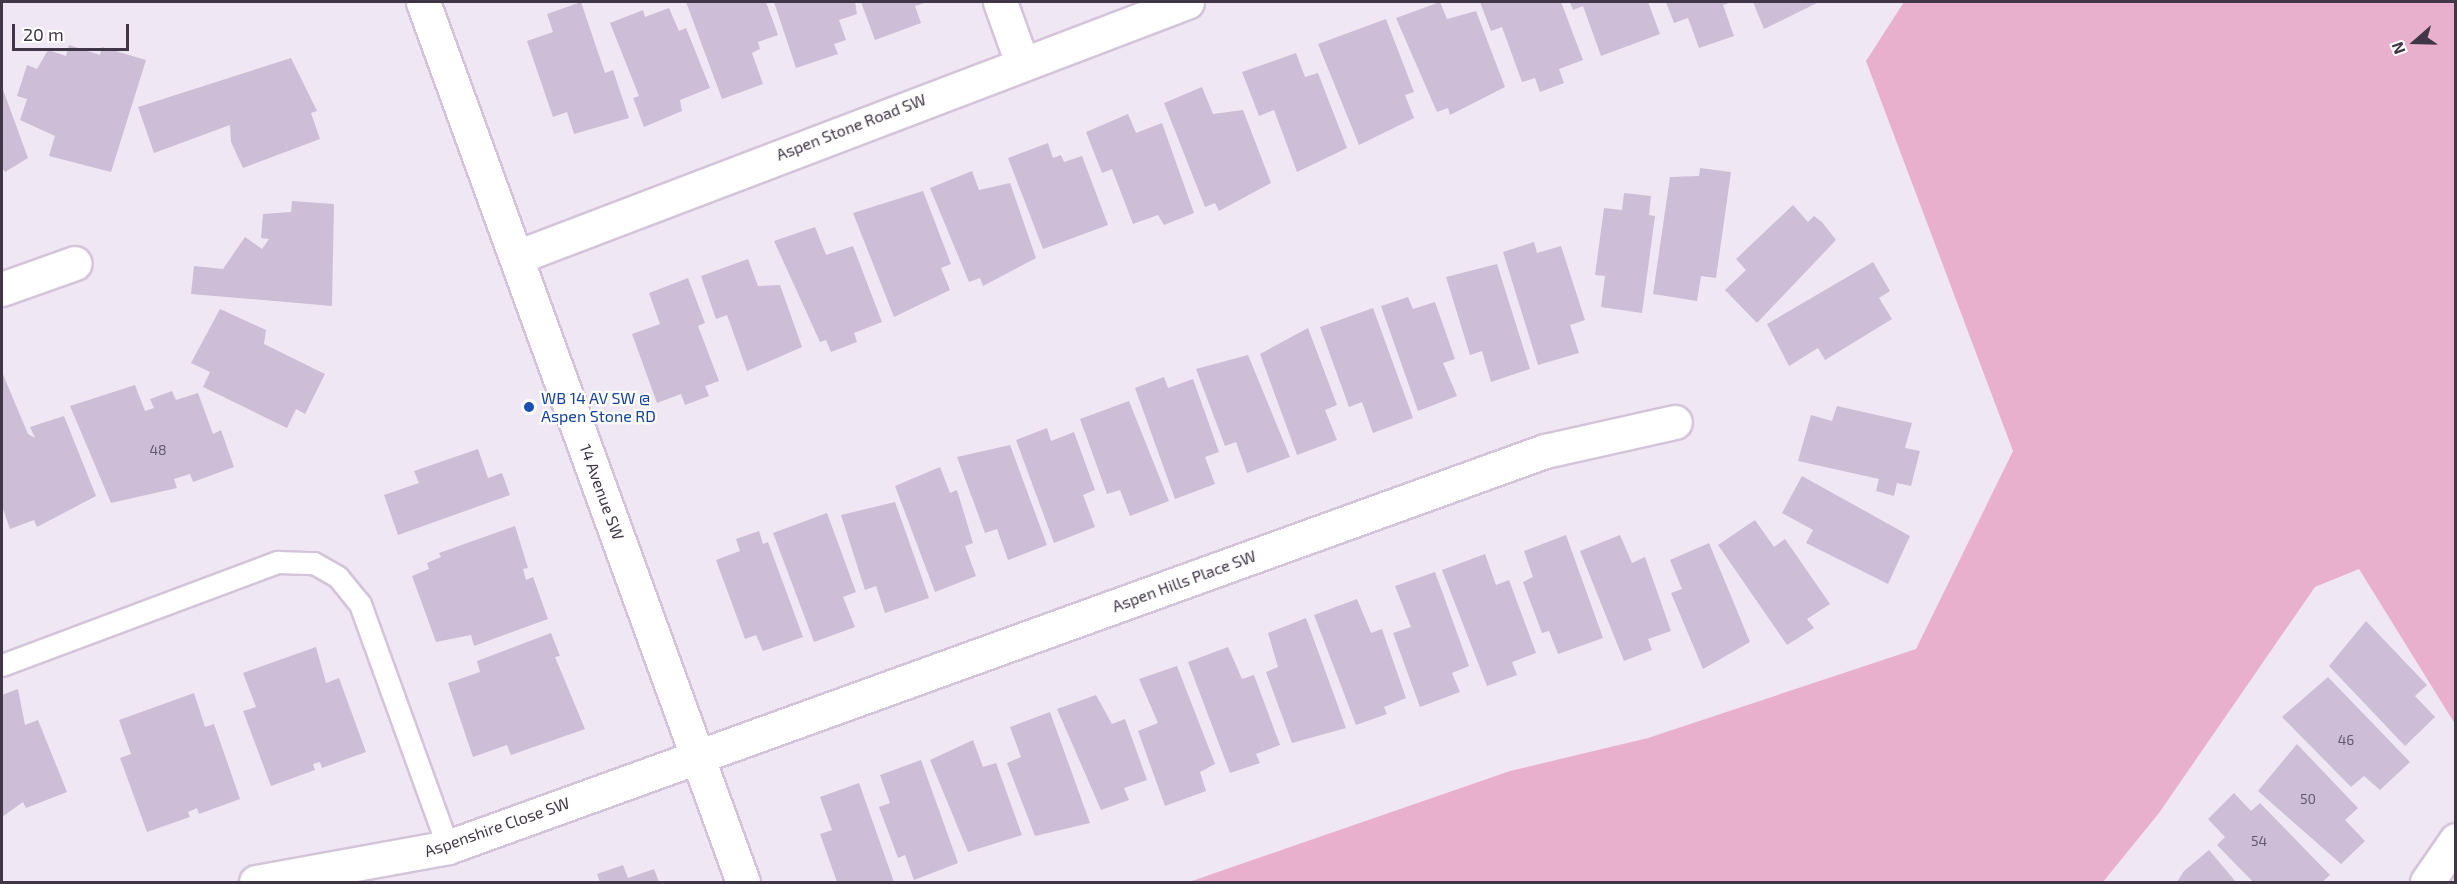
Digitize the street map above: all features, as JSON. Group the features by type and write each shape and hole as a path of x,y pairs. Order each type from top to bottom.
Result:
{"street":[{"name":"14 Avenue SW","path":"423,2 743,882"},
{"path":"1000,2 1021,60"},
{"name":"Aspen Stone Road SW","path":"517,257 1021,60 1187,2"},
{"path":"2,289 75,263"},
{"name":"Aspen Hills Place SW","path":"697,756 1545,451 1675,422"},
{"name":"Aspenshire Close SW","path":"256,882 448,847 697,756"},
{"path":"2427,882 2456,840"}],"lane":[{"path":"2,665 278,562 314,563 338,577 360,604 448,847"}],"shaded area":[{"path":"1904,2 2455,2 2455,724 2359,569 2315,587 2159,813 2103,882 1189,882 1510,771 1648,738 1916,649 2013,451 1866,61"}],"building":[{"path":"581,2 605,73 613,70 629,118 574,134 567,112 553,117 527,41 553,32 547,14"},
{"path":"686,2 766,2 778,35 758,42 760,49 752,53 763,84 722,99"},
{"path":"774,2 855,2 857,14 839,20 846,40 834,44 838,54 796,68"},
{"path":"861,2 928,2 915,6 921,23 875,40"},
{"path":"1440,2 1447,19 1476,11 1505,87 1450,115 1448,108 1437,112 1396,18"},
{"path":"1480,2 1561,2 1583,60 1559,69 1564,83 1540,92 1535,78 1522,82 1502,27 1491,31"},
{"path":"1570,2 1648,2 1660,34 1601,56 1583,6 1573,10"},
{"path":"1666,2 1732,2 1723,5 1734,36 1699,48 1688,18 1674,23"},
{"path":"1753,2 1819,2 1764,29"},
{"path":"669,8 679,31 686,28 710,88 680,100 682,111 644,127 633,98 639,96 610,23 643,10 645,17"},
{"path":"1386,19 1414,92 1405,95 1414,118 1359,145 1318,44"},
{"path":"69,45 100,55 102,47 146,60 111,172 49,156 55,136 20,120 27,99 17,96 27,65 37,69 48,50 66,56"},
{"path":"1296,53 1305,77 1318,73 1347,148 1297,172 1274,110 1259,116 1242,72"},
{"path":"291,58 317,111 311,113 320,139 243,168 231,142 230,125 154,153 138,107"},
{"path":"2,87 28,158 5,172 2,168"},
{"path":"1202,87 1213,114 1243,110 1271,183 1219,211 1215,203 1205,207 1164,103"},
{"path":"1128,114 1136,133 1162,123 1194,213 1164,225 1158,215 1133,224 1112,169 1102,173 1086,132"},
{"path":"1048,143 1053,158 1061,155 1064,162 1082,156 1108,225 1043,249 1008,158"},
{"path":"1700,168 1731,172 1716,278 1701,276 1697,301 1653,294 1670,177 1699,176"},
{"path":"972,171 979,190 1010,183 1036,258 983,286 980,278 969,282 930,188"},
{"path":"923,191 951,264 941,268 950,290 894,317 853,213"},
{"path":"1624,193 1651,196 1649,215 1655,216 1642,313 1601,307 1605,276 1595,275 1604,208 1622,210"},
{"path":"292,201 334,204 332,306 191,294 194,266 223,269 245,237 262,249 269,239 261,238 263,214 291,212"},
{"path":"1793,205 1808,222 1814,216 1822,222 1836,240 1757,323 1725,290 1746,270 1736,259"},
{"path":"815,227 826,255 853,246 882,322 854,333 857,342 831,352 826,340 820,342 774,241"},
{"path":"1534,242 1537,253 1561,246 1585,320 1570,325 1579,353 1538,365 1503,252"},
{"path":"748,259 758,286 780,285 802,347 747,371 727,315 716,319 701,276"},
{"path":"1873,262 1890,291 1879,298 1892,319 1825,360 1818,348 1789,366 1767,324"},
{"path":"1497,264 1530,369 1491,382 1482,351 1470,355 1446,277"},
{"path":"688,278 705,323 698,326 719,381 705,386 709,396 685,405 681,394 657,403 632,334 660,324 649,293"},
{"path":"1408,297 1413,309 1435,302 1455,359 1443,363 1457,396 1418,411 1381,306"},
{"path":"1373,308 1413,418 1373,433 1362,402 1349,407 1320,327"},
{"path":"220,309 266,330 264,344 325,374 305,414 296,409 287,428 203,387 210,372 191,363"},
{"path":"1308,328 1337,405 1325,410 1337,440 1297,455 1260,354"},
{"path":"1248,355 1290,457 1247,473 1236,442 1225,446 1196,369"},
{"path":"2,372 28,434 35,438 30,427 64,416 96,496 37,527 34,520 10,529 2,506"},
{"path":"1164,377 1168,388 1193,379 1219,452 1205,457 1215,484 1175,499 1135,388"},
{"path":"135,385 145,411 154,408 150,399 172,391 176,400 198,393 213,434 221,430 234,467 193,482 190,474 174,479 177,488 111,503 70,406"},
{"path":"1129,401 1169,501 1130,516 1120,490 1107,494 1080,419"},
{"path":"1837,406 1912,423 1905,448 1920,451 1911,486 1897,483 1894,496 1876,491 1879,479 1798,461 1811,415 1832,421"},
{"path":"1047,428 1051,441 1074,432 1095,490 1083,495 1095,527 1054,543 1016,440"},
{"path":"1010,445 1047,545 1008,560 997,529 985,533 957,457"},
{"path":"478,449 488,478 502,473 510,495 398,535 384,495 419,483 414,471"},
{"path":"940,467 950,493 957,490 973,543 965,546 976,576 935,592 895,486"},
{"path":"1802,476 1910,536 1888,584 1806,543 1813,530 1782,513"},
{"path":"895,502 929,598 885,613 876,586 865,590 841,515"},
{"path":"827,513 856,592 843,597 855,627 814,642 773,533"},
{"path":"1755,520 1774,547 1785,539 1830,604 1807,619 1814,628 1787,645 1718,545"},
{"path":"515,526 528,568 523,569 526,580 533,577 548,619 474,646 471,635 436,642 412,576 429,569 427,563 441,557 439,553"},
{"path":"759,531 763,544 768,542 803,637 763,651 756,635 745,639 716,560 740,551 736,539"},
{"path":"1566,535 1603,638 1558,654 1549,631 1542,633 1523,582 1533,577 1524,551"},
{"path":"1620,535 1632,563 1645,557 1671,631 1648,639 1652,650 1624,661 1580,551"},
{"path":"1709,543 1750,642 1703,669 1671,593 1682,589 1670,560"},
{"path":"1485,554 1496,585 1509,580 1536,653 1512,662 1517,675 1487,686 1442,570"},
{"path":"1435,572 1469,666 1452,673 1460,692 1420,707 1393,633 1411,627 1395,586"},
{"path":"1357,599 1371,633 1382,629 1406,698 1384,707 1387,714 1356,725 1314,615"},
{"path":"1306,618 1346,728 1292,743 1266,672 1278,667 1268,633"},
{"path":"2366,621 2427,685 2415,696 2435,717 2405,746 2329,666"},
{"path":"551,633 560,656 555,657 585,729 511,755 507,745 473,757 448,683 480,672 477,661"},
{"path":"316,647 326,683 339,678 366,752 322,768 320,762 313,764 315,770 271,786 243,711 256,707 243,673"},
{"path":"1228,647 1242,679 1254,675 1280,745 1256,754 1260,763 1230,773 1188,662"},
{"path":"1177,666 1215,764 1200,772 1206,791 1165,806 1138,731 1158,723 1139,679"},
{"path":"2328,677 2410,762 2380,790 2364,776 2351,787 2282,717"},
{"path":"18,689 25,725 38,720 67,792 26,808 23,802 2,817 2,695"},
{"path":"194,693 205,727 214,724 240,799 199,814 197,808 188,812 190,817 147,832 120,758 131,754 119,720"},
{"path":"1096,695 1112,724 1125,719 1147,780 1124,788 1129,800 1101,810 1057,709"},
{"path":"1050,712 1090,823 1035,836 1007,763 1021,757 1010,727"},
{"path":"973,740 983,767 996,763 1022,835 968,852 930,760"},
{"path":"2297,744 2358,808 2345,820 2365,841 2341,864 2258,791"},
{"path":"921,760 958,863 914,880 905,855 898,858 879,807 890,803 880,775"},
{"path":"859,783 894,882 837,882 820,834 832,830 820,797"},
{"path":"2234,793 2251,811 2260,803 2330,875 2322,882 2253,882 2217,845 2225,837 2208,819"},
{"path":"2209,850 2236,882 2177,882 2184,871"},
{"path":"623,865 628,878 654,869 659,882 600,882 597,874"}],"place":[{"name":"WB 14 AV SW @ Aspen Stone RD","path":"529,407"}]}
